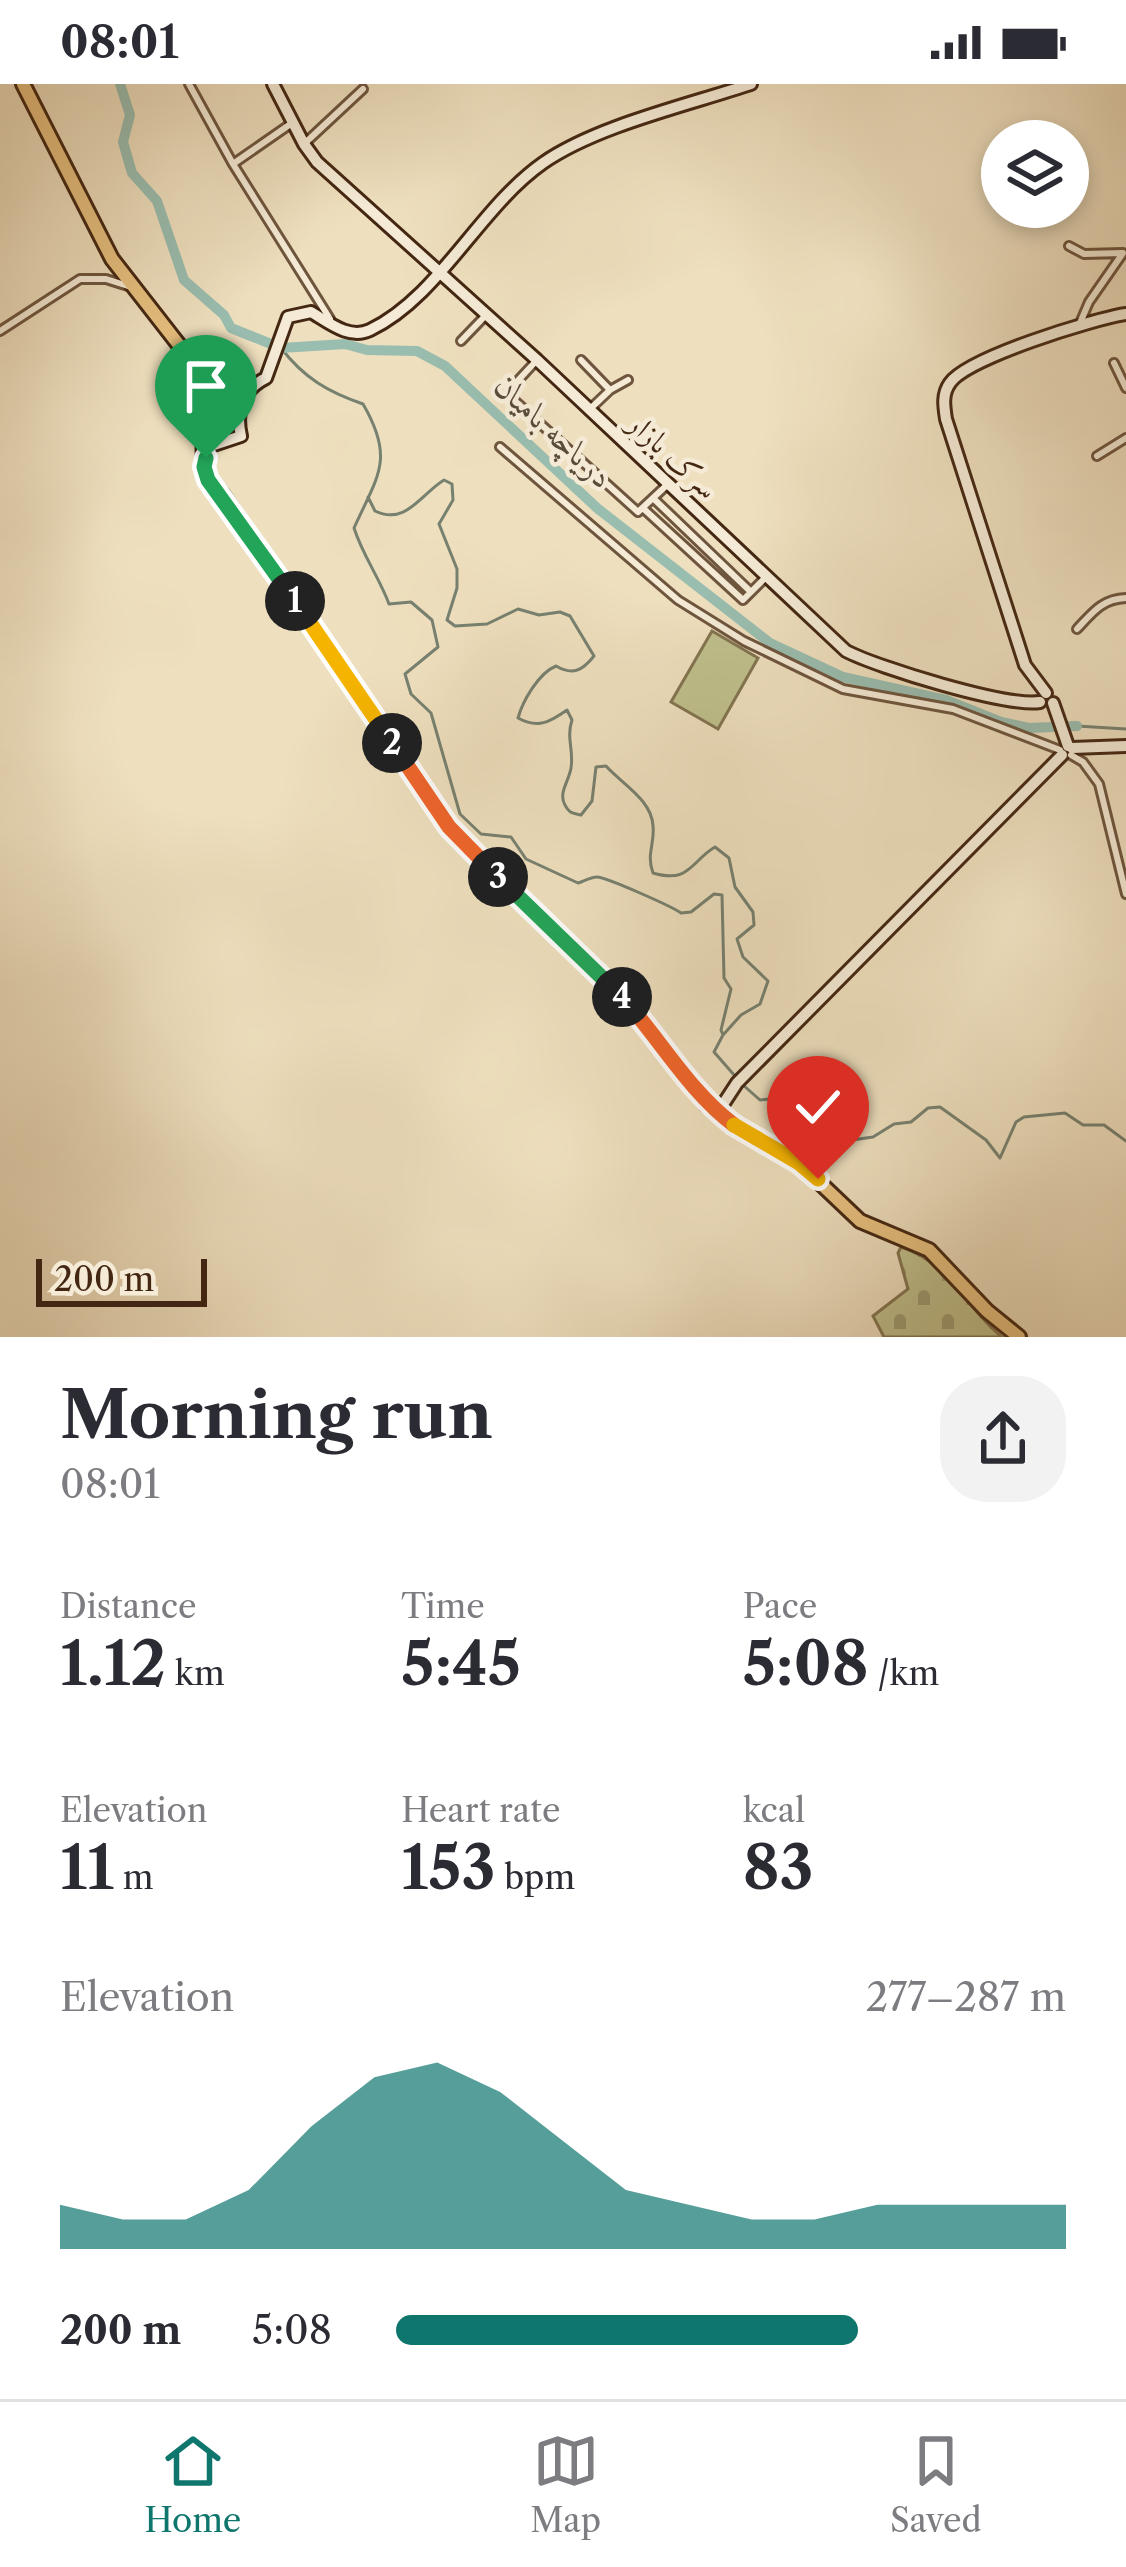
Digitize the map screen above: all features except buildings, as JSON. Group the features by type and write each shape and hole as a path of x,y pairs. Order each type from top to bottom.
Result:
{"main road":[{"path":"23,84 95,230 131,287 193,363 202,384 208,480 449,827 615,989 718,1112 754,1140 799,1163 860,1221 929,1250 987,1312 1019,1337"},
{"name":"سرک بازار","path":"273,84 317,162 537,360 846,651 1006,700 1049,706"},
{"path":"205,448 241,436 240,404 253,385 266,378 288,317 310,312 362,334 374,328 416,295 478,224 541,164 596,136 751,84"},
{"path":"1065,747 1025,665 946,419 944,398 952,380 973,365 1078,326 1126,314"},
{"path":"718,1112 740,1080 1065,747 1126,746"}],"street":[{"path":"189,84 333,324"},
{"path":"304,144 363,89"},
{"path":"233,164 292,123"},
{"path":"1069,246 1084,254 1123,253 1078,326"},
{"path":"0,331 80,279 106,279 131,287"},
{"path":"461,341 487,314"},
{"path":"537,360 510,394 638,512 668,484"},
{"path":"581,360 610,390"},
{"path":"1114,364 1126,388"},
{"path":"589,410 628,380"},
{"path":"1097,456 1126,438"},
{"path":"500,447 679,600 744,641 843,688 952,709 1065,747 1099,784 1126,894"},
{"path":"654,499 751,592"},
{"path":"644,509 743,601 767,576"},
{"path":"1077,628 1098,605 1126,598"}],"green space":[{"path":"712,631 758,658 718,729 671,702"},
{"path":"901,1247 932,1263 1002,1337 884,1337 873,1316 908,1289 898,1253"}],"waterway":[{"name":"دریاچه بامیان","path":"120,84 130,115 123,142 132,173 157,201 184,280 224,315 231,328 281,348 345,344 367,350 417,351 445,366 597,508 770,643 843,677 946,700 1001,722 1029,728 1077,726"},
{"path":"281,348 318,383 363,404 373,423 380,467 354,528 389,604 411,602 432,620 438,647 405,674 411,694 431,713 460,814 481,834 511,837 526,859 578,883 603,878 681,913 691,912 714,894 722,895 724,978 731,989 723,1035 714,1052 735,1076"},
{"path":"368,497 375,511 396,514 444,480 452,484 453,500 439,524 457,569 457,588 447,620 455,626 487,624 518,609 570,616 594,656 577,670 556,666 550,670 533,688 518,718 544,723 567,710 572,720 572,762 563,791 565,805 581,815 592,801 596,767 606,766 642,800 651,817 653,873 683,873 715,847 729,858 735,887 753,912 754,925 737,939 743,957 768,981 760,1004 741,1015 723,1035"},
{"path":"1077,726 1126,729"},
{"path":"743,1085 760,1100 801,1096 828,1132 845,1141 873,1137 894,1124 911,1122 928,1108 940,1107 986,1140 1000,1158 1016,1122 1024,1117 1065,1113 1083,1125 1104,1125 1126,1141"}],"route":[{"path":"206,458 208,480 449,827 615,989 651,1028 706,1104 818,1179"}]}
